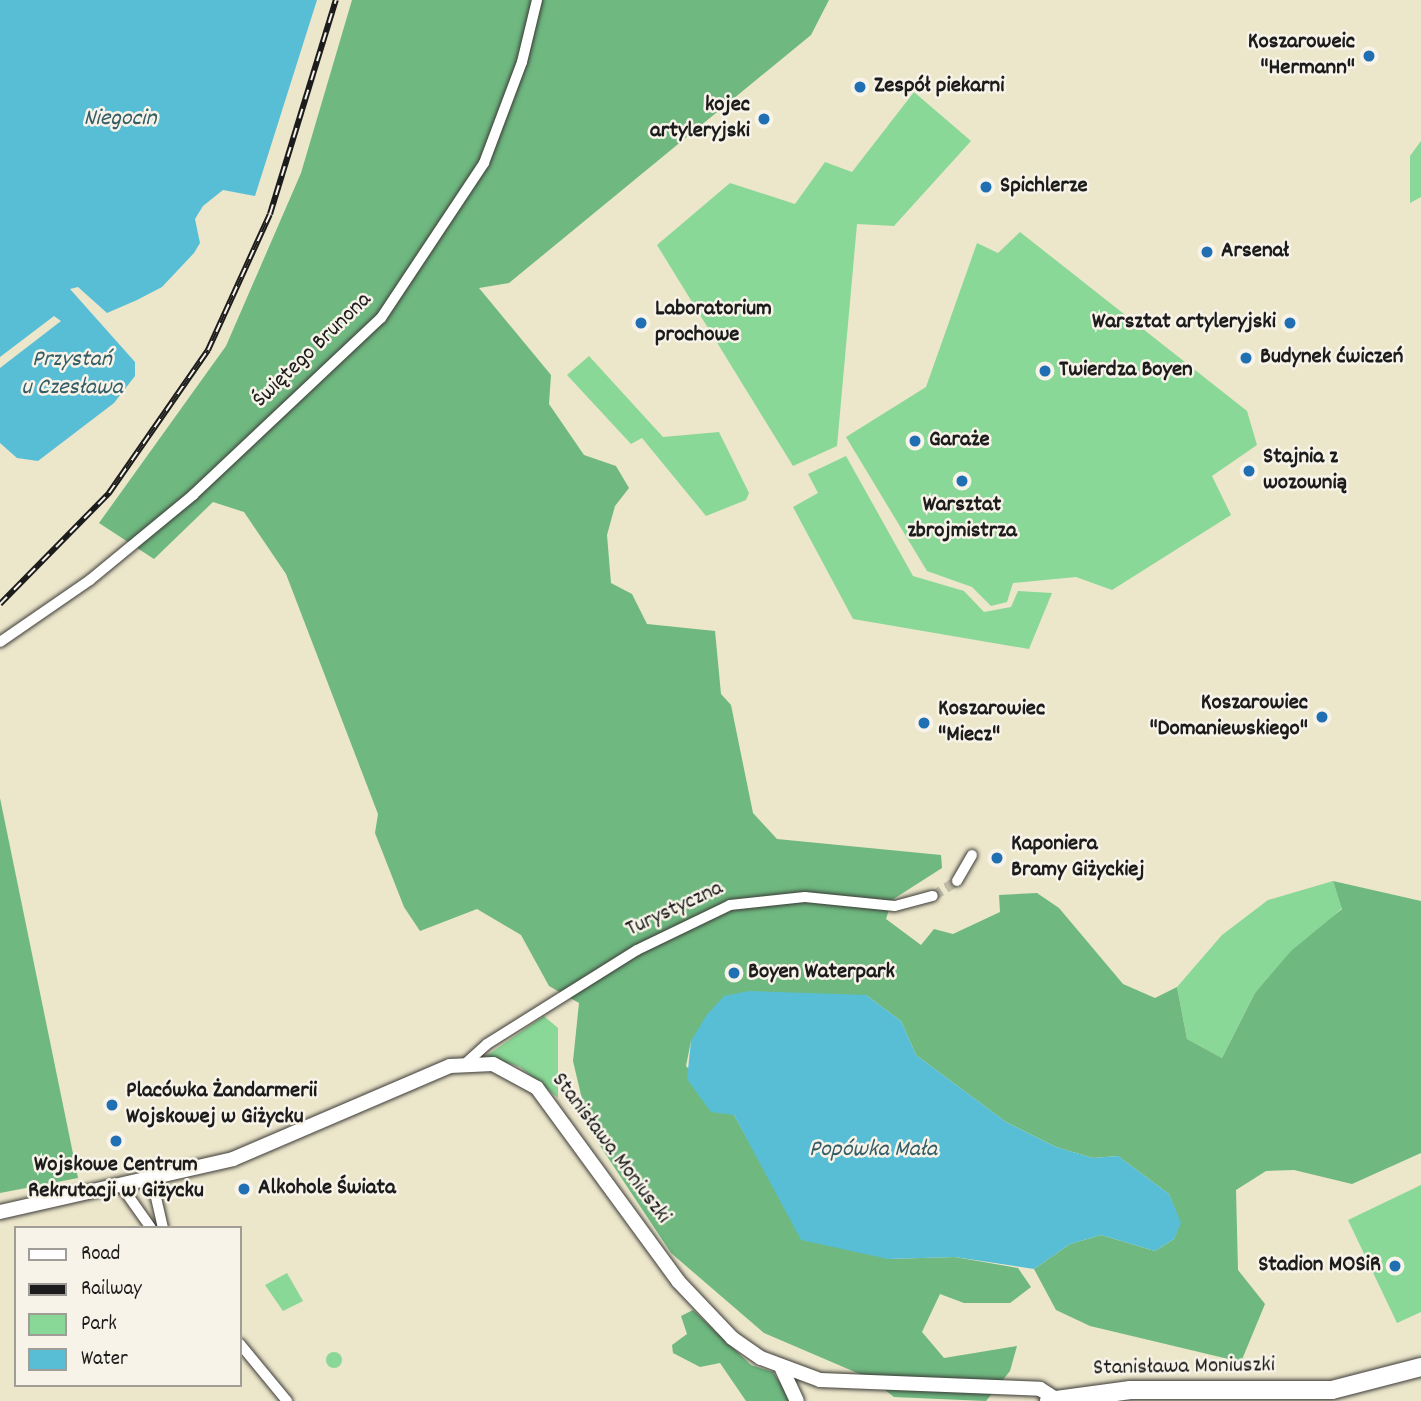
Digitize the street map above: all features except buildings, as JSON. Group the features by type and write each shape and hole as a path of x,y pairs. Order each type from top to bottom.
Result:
{"main road":[{"name":"Stanisława Moniuszki","path":"1052,1400 1161,1389 1332,1390 1421,1367"}],"street":[{"name":"Świętego Brunona","path":"0,642 90,580 193,495 381,318 484,163 503,121 537,0"},
{"path":"957,881 972,855"},
{"name":"Turystyczna","path":"466,1063 487,1044 637,950 730,905 794,897 895,906 933,896"},
{"path":"0,1212 152,1180 260,1150 466,1063"},
{"name":"Stanisława Moniuszki","path":"466,1063 506,1068 537,1088 685,1289 732,1338 782,1369 847,1383 1040,1389 1052,1400"},
{"path":"152,1180 163,1226"},
{"path":"122,1186 150,1226"},
{"path":"242,1346 287,1401"},
{"path":"782,1369 797,1401"}],"green space":[{"path":"352,0 829,0 811,35 509,283 479,288 551,375 549,404 584,455 616,466 629,488 615,506 607,535 611,583 632,594 647,624 715,631 721,694 731,705 753,813 777,839 941,855 942,868 892,900 886,919 921,945 934,929 953,934 1000,912 999,895 1037,893 1059,908 1123,984 1155,998 1177,987 1187,1039 1222,1058 1255,993 1291,951 1342,909 1333,881 1421,901 1421,1153 1352,1184 1294,1170 1266,1171 1236,1190 1238,1270 1265,1304 1241,1362 1090,1326 1056,1310 1034,1269 1070,1244 1101,1235 1155,1251 1174,1239 1180,1223 1169,1194 1118,1156 1093,1158 1056,1147 1006,1122 916,1055 901,1021 866,995 809,995 691,1041 686,1066 734,1115 780,1198 888,1259 955,1257 1018,1268 1031,1287 1010,1303 964,1303 940,1294 922,1332 944,1358 1017,1346 1010,1371 986,1401 894,1397 869,1378 764,1333 671,1253 589,1129 573,1061 579,1003 549,986 521,935 477,909 420,931 404,907 375,833 378,814 286,574 244,512 213,502 154,559 99,523 226,346 301,173"},
{"path":"914,92 971,141 894,226 857,224 837,446 793,466 657,245 730,183 795,204 825,162 852,172"},
{"path":"1421,141 1421,197 1410,203 1410,156"},
{"path":"1020,232 1247,411 1257,445 1212,476 1231,515 1112,590 1076,577 1013,583 1007,602 991,606 972,587 927,571 846,437 926,387 977,243 998,253"},
{"path":"589,356 663,437 719,432 749,493 746,500 706,516 642,438 631,444 567,375"},
{"path":"846,456 913,576 964,591 984,612 1011,607 1018,591 1052,593 1029,649 853,619 793,507 818,493 808,474"},
{"path":"0,798 78,1178 0,1193"},
{"path":"1333,881 1342,908 1255,993 1222,1058 1187,1039 1177,987 1222,935 1268,900"},
{"path":"544,1016 558,1028 558,1098 520,1067 486,1056"},
{"name":"Stadion MOSiR","path":"1421,1185 1421,1312 1397,1323 1348,1220"},
{"path":"287,1273 303,1301 283,1311 265,1285"},
{"path":"693,1310 751,1365 773,1372 792,1401 746,1401 720,1363 700,1367 673,1353 672,1345 687,1334 681,1316"},
{"path":"334,1352 340,1354 340,1366 334,1368 328,1366 326,1360 328,1354"}],"water":[{"name":"Niegocin","path":"0,0 317,0 255,196 223,190 203,206 195,219 200,243 194,253 162,287 137,300 107,313 78,287 70,289 135,362 135,376 114,403 38,461 17,458 0,443 0,368 61,321 54,316 0,357"},
{"name":"Popówka Mała","path":"749,991 866,995 901,1021 916,1055 1006,1122 1056,1147 1093,1158 1118,1156 1169,1194 1181,1223 1174,1239 1155,1251 1101,1235 1070,1244 1034,1269 955,1257 888,1259 801,1240 734,1115 711,1112 687,1079 691,1041 706,1016 724,996"}],"tunnel":[{"path":"933,896 957,881"}],"railway":[{"path":"0,604 109,493 208,350 270,214 336,0"}],"place":[{"name":"Koszaroweic \"Hermann\"","path":"1369,56"},
{"name":"Zespół piekarni","path":"860,87"},
{"name":"kojec artyleryjski","path":"764,119"},
{"name":"Spichlerze","path":"986,187"},
{"name":"Arsenał","path":"1207,252"},
{"name":"Laboratorium prochowe","path":"641,323"},
{"name":"Warsztat artyleryjski","path":"1290,323"},
{"name":"Budynek ćwiczeń","path":"1246,358"},
{"name":"Twierdza Boyen","path":"1045,371"},
{"name":"Garaże","path":"915,441"},
{"name":"Stajnia z wozownią","path":"1249,471"},
{"name":"Warsztat zbrojmistrza","path":"962,481"},
{"name":"Koszarowiec \"Domaniewskiego\"","path":"1322,717"},
{"name":"Koszarowiec \"Miecz\"","path":"924,723"},
{"name":"Kaponiera Bramy Giżyckiej","path":"997,858"},
{"name":"Boyen Waterpark","path":"734,973"},
{"name":"Placówka Żandarmerii Wojskowej w Giżycku","path":"112,1105"},
{"name":"Wojskowe Centrum Rekrutacji w Giżycku","path":"116,1141"},
{"name":"Alkohole Świata","path":"244,1189"},
{"name":"Stadion MOSiR","path":"1395,1266"}],"water label":[{"name":"Przystań u Czesława","path":"72,375"}]}
